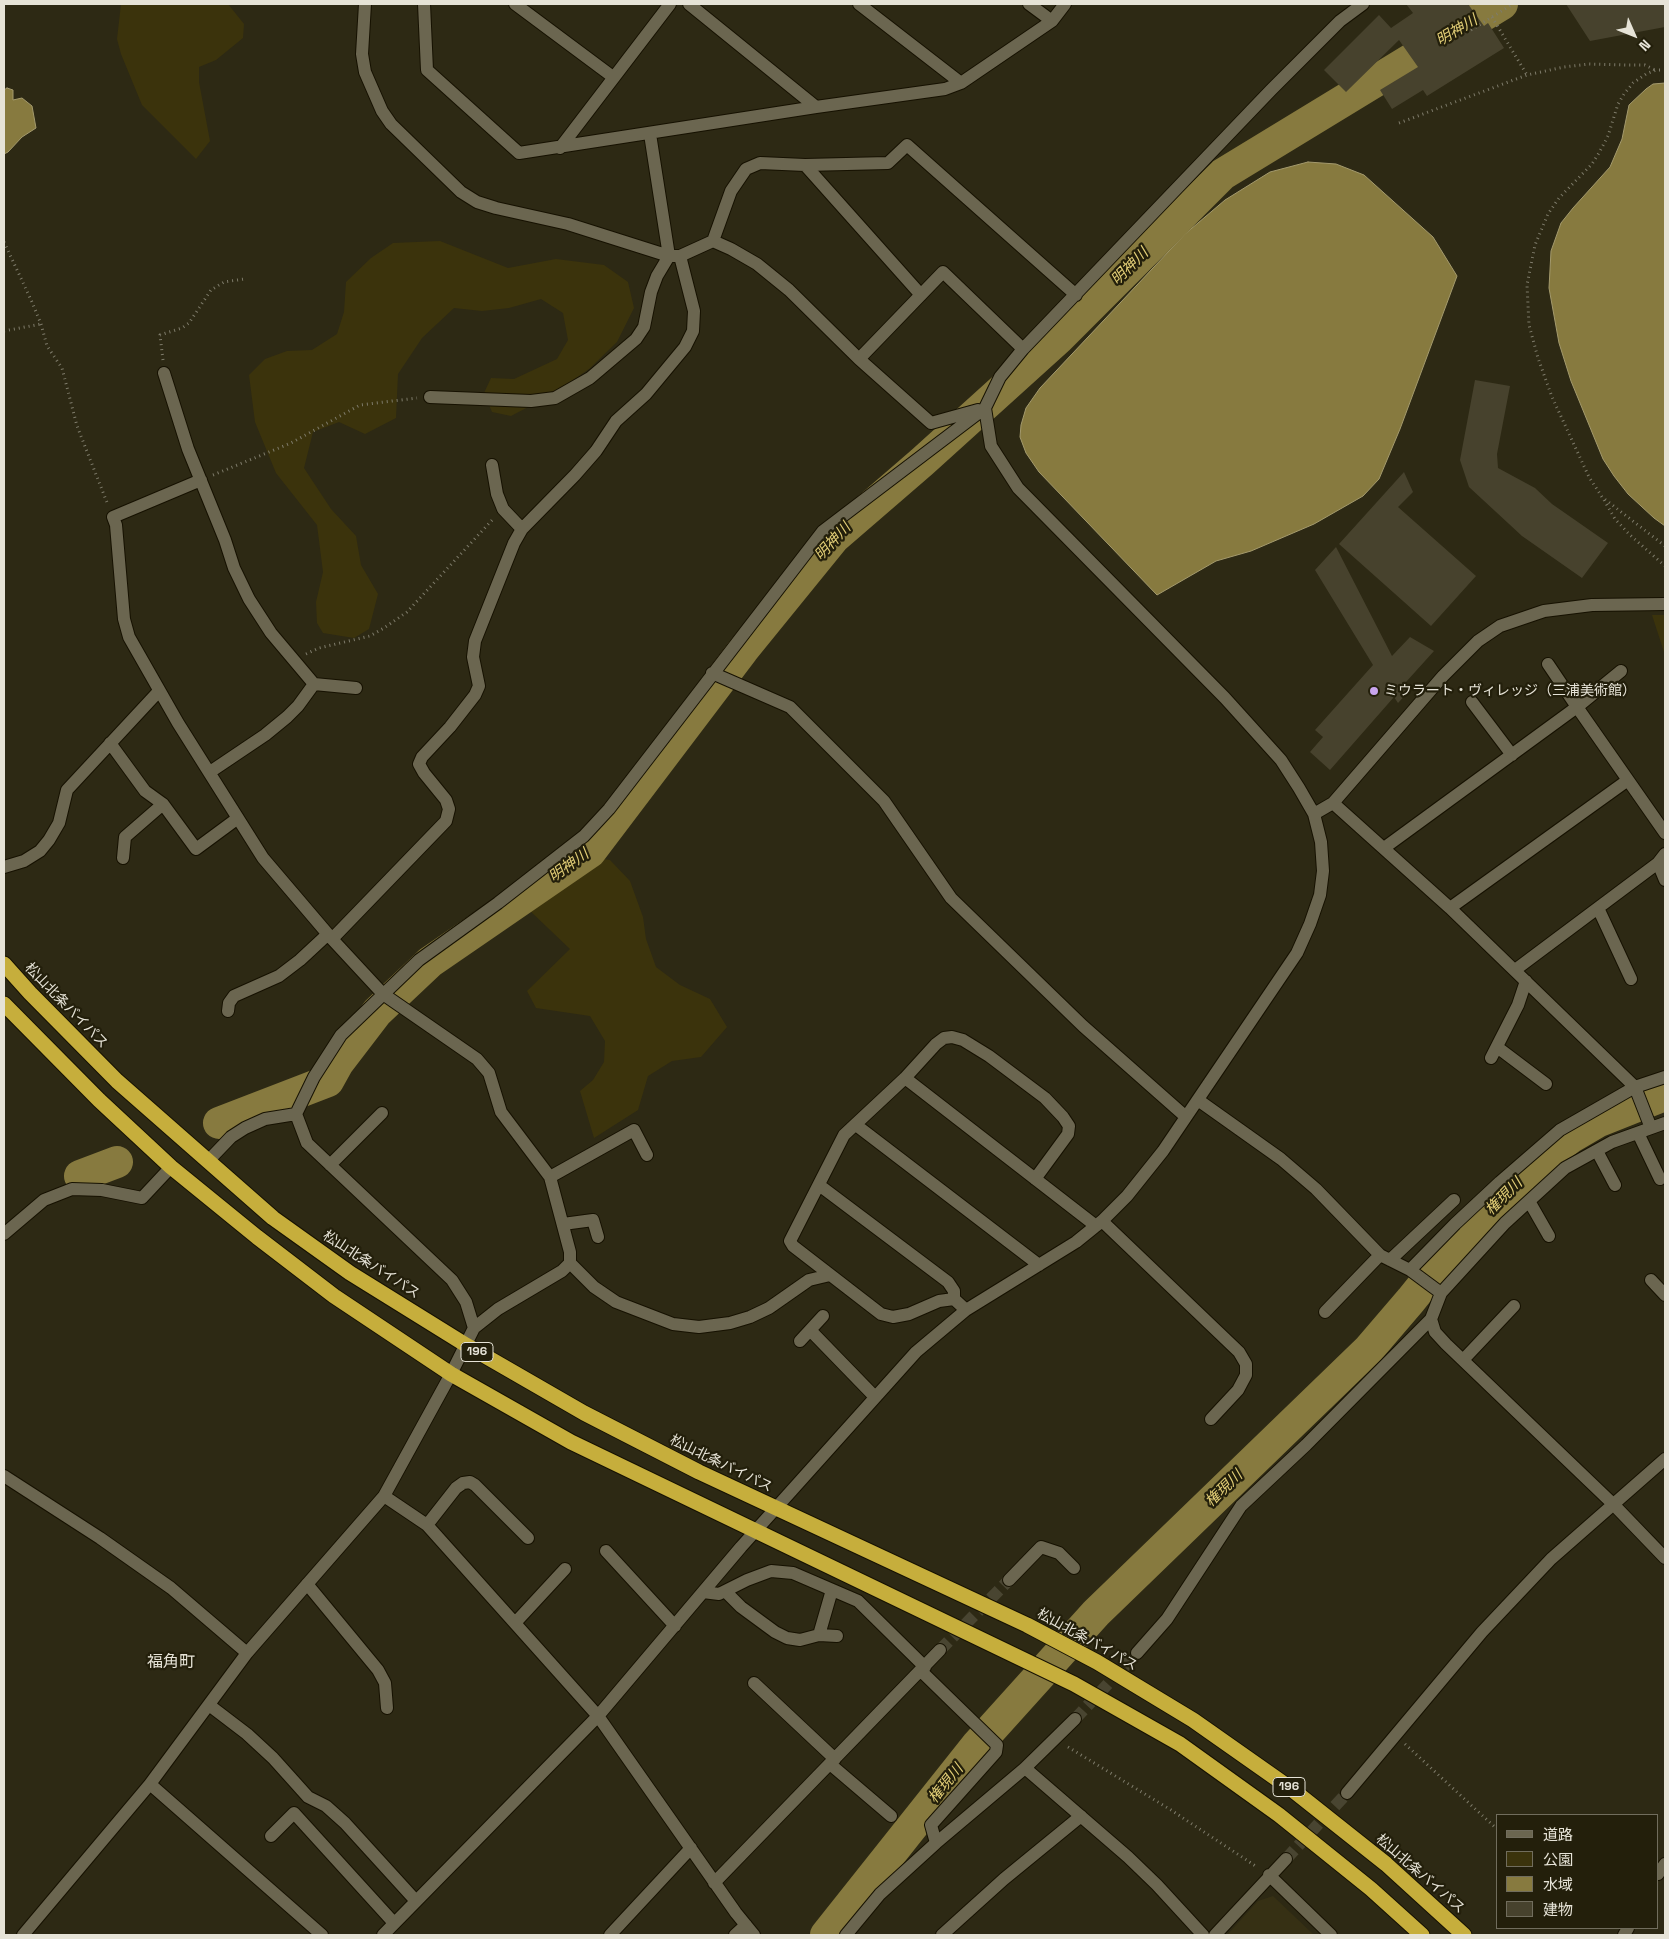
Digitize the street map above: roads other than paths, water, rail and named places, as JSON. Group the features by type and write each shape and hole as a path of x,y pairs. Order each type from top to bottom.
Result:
{"highway":[{"name":"松山北条バイパス","path":"4,964 117,1081 273,1218 350,1273 466,1345 584,1413 699,1472 1027,1625 1097,1662 1194,1720 1294,1791 1386,1864 1464,1935"},
{"name":"196","path":"4,1004 99,1100 171,1167 257,1237 334,1296 451,1374 571,1442 686,1499 756,1530 1008,1651 1074,1684 1180,1744 1279,1815 1371,1889 1422,1935"}],"street":[{"path":"365,4 362,54 365,72 378,104 391,124 461,192 477,202 496,208 568,224 674,256"},
{"path":"424,4 427,70 519,153 650,134 816,106 945,89 961,83 1052,21 1065,4"},
{"path":"515,4 612,78"},
{"path":"560,148 670,4"},
{"path":"689,4 816,106"},
{"path":"859,4 961,83"},
{"path":"1029,4 1052,21"},
{"path":"474,1328 466,1302 452,1280 307,1143 296,1114 314,1077 342,1035 419,960 584,836 609,809 823,531 985,408 1000,377 1024,349 1285,76 1340,21 1363,4"},
{"path":"228,1011 229,1003 234,996 279,976 330,936 446,821 449,809 446,800 419,764 422,757 475,695 479,686 474,657 475,641 514,543 522,529 596,451 616,421 646,394 686,346 693,331 694,311 674,256 650,134"},
{"path":"713,241 731,192 746,169 760,162 805,165 888,163 907,145 1076,295"},
{"path":"805,165 921,295"},
{"path":"430,397 531,401 555,398 590,378 636,339 644,327 651,292 657,276 674,256 713,241 731,249 763,269 789,290 859,359 931,423 985,408"},
{"path":"859,359 943,272 1024,349"},
{"path":"164,374 188,449 225,540 234,568 270,633 314,684 356,688"},
{"path":"382,1935 598,1716 756,1530 916,1352 966,1310 1076,1242 1099,1224 1127,1196 1163,1150 1280,980 1297,953 1310,924 1320,895 1323,871 1321,842 1314,814 1281,760 1225,698 1018,488 991,446 985,408"},
{"path":"492,465 503,509 522,529"},
{"path":"23,1935 150,1784 248,1653 384,1496 474,1328 498,1309 562,1271 570,1263 570,1252 550,1177 501,1112 489,1073 477,1059 383,994 263,858 159,691 129,637 124,618 116,525 113,517 201,480"},
{"path":"1314,814 1333,803 1443,676 1478,641 1500,626 1544,611 1592,605 1665,604"},
{"path":"1548,664 1665,833"},
{"path":"1384,848 1577,707 1621,671"},
{"path":"712,673 790,706 884,801 951,898 1084,1026 1186,1116"},
{"path":"210,772 265,735 287,717 298,706 314,684"},
{"path":"4,867 24,860 40,851 59,823 67,790 159,691"},
{"path":"1472,702 1512,755"},
{"path":"110,743 145,791 164,804 196,849 238,818"},
{"path":"1450,908 1628,780"},
{"path":"1333,803 1450,908 1636,1090 1649,1124"},
{"path":"123,858 125,837 164,804"},
{"path":"1515,970 1662,859 1665,880"},
{"path":"1598,908 1631,979"},
{"path":"1526,981 1518,1005 1494,1052 1546,1084"},
{"path":"966,1310 954,1299 939,1300 909,1314 893,1317 881,1314 793,1246 790,1241 844,1136 944,1038 952,1037 963,1040 976,1048 1045,1098 1063,1116 1069,1126 1068,1134 1035,1179"},
{"path":"1413,1272 1454,1224 1531,1153 1560,1130 1665,1077"},
{"path":"905,1078 1035,1179 1099,1224 1239,1352 1246,1364 1246,1375 1238,1390 1211,1419"},
{"path":"1198,1100 1282,1159 1316,1188 1385,1258 1413,1272 1439,1291"},
{"path":"330,1165 382,1113"},
{"path":"208,1161 231,1136 245,1128 265,1119 296,1114"},
{"path":"1137,1653 1167,1619 1241,1506 1306,1445 1431,1319 1439,1291 1505,1223 1565,1168 1612,1142 1638,1133 1649,1124 1665,1123"},
{"path":"856,1125 1040,1265"},
{"path":"550,1177 634,1130 647,1155"},
{"path":"1638,1133 1660,1180"},
{"path":"1597,1151 1615,1185"},
{"path":"4,1234 44,1200 72,1189 102,1190 142,1198 171,1167"},
{"path":"819,1185 948,1282 954,1291 954,1299"},
{"path":"1325,1312 1454,1200"},
{"path":"1530,1201 1549,1236"},
{"path":"563,1224 592,1220 598,1237"},
{"path":"570,1263 594,1287 616,1302 673,1324 698,1327 730,1323 750,1317 769,1308 809,1280 830,1275"},
{"path":"1651,1280 1665,1293"},
{"path":"1463,1360 1514,1306"},
{"path":"800,1341 823,1316"},
{"path":"1431,1319 1435,1332 1614,1505 1665,1558"},
{"path":"810,1330 875,1397"},
{"path":"1347,1794 1482,1632 1551,1560 1665,1459"},
{"path":"4,1476 100,1538 171,1588 248,1653"},
{"path":"427,1525 456,1488 463,1482 470,1482 528,1538"},
{"path":"384,1496 427,1525 598,1716 714,1882 754,1935"},
{"path":"1009,1580 1041,1547 1060,1553 1074,1568"},
{"path":"606,1551 675,1626"},
{"path":"515,1623 565,1569"},
{"path":"704,1592 719,1594 771,1571 793,1573 858,1601 997,1745 996,1752 931,1825 936,1843"},
{"path":"307,1584 378,1670 385,1683 387,1708"},
{"path":"819,1635 832,1590"},
{"path":"725,1591 741,1607 775,1632 787,1638 800,1640 819,1635 837,1636"},
{"path":"714,1882 940,1650"},
{"path":"754,1683 891,1816"},
{"path":"209,1705 247,1734 273,1758 308,1797 326,1806 345,1823 416,1901"},
{"path":"846,1935 880,1894 936,1843 1025,1768 1075,1718"},
{"path":"1025,1768 1157,1885 1203,1935"},
{"path":"150,1784 322,1935"},
{"path":"271,1836 294,1813 394,1923"},
{"path":"942,1935 1004,1879 1081,1816"},
{"path":"610,1935 691,1848"},
{"path":"1215,1935 1286,1859"},
{"path":"1269,1875 1330,1935"},
{"path":"735,1935 746,1925"}],"water":[{"path":"1665,83 1665,526 1628,494 1603,459 1571,381 1559,343 1549,288 1551,251 1561,223 1610,167 1622,139 1629,105 1653,84"},
{"path":"7,88 13,90 13,100 22,98 32,106 36,128 22,137 4,154 4,90"},
{"path":"1308,162 1336,164 1364,175 1433,237 1457,276 1400,429 1379,479 1363,496 1314,524 1251,551 1216,561 1157,595 1039,472 1026,453 1020,437 1026,408 1040,388 1185,234 1225,200 1270,172"}],"waterway":[{"name":"明神川","path":"219,1123 328,1081 338,1063 377,1012 430,962 590,852 743,650 834,538 922,462 1058,339 1223,174 1502,4"},
{"name":"権現川","path":"826,1935 977,1745 1096,1613 1369,1349 1448,1254 1539,1162 1570,1138 1599,1121 1665,1095"},
{"name":"明神川","path":"80,1176 117,1162"}],"tunnel":[{"path":"940,1650 1009,1580"},
{"path":"1075,1719 1137,1653"},
{"path":"1286,1859 1347,1793"}],"place":[{"name":"ミウラート・ヴィレッジ（三浦美術館）","path":"1374,691"}],"district":[{"name":"福角町","path":"171,1663"}]}
